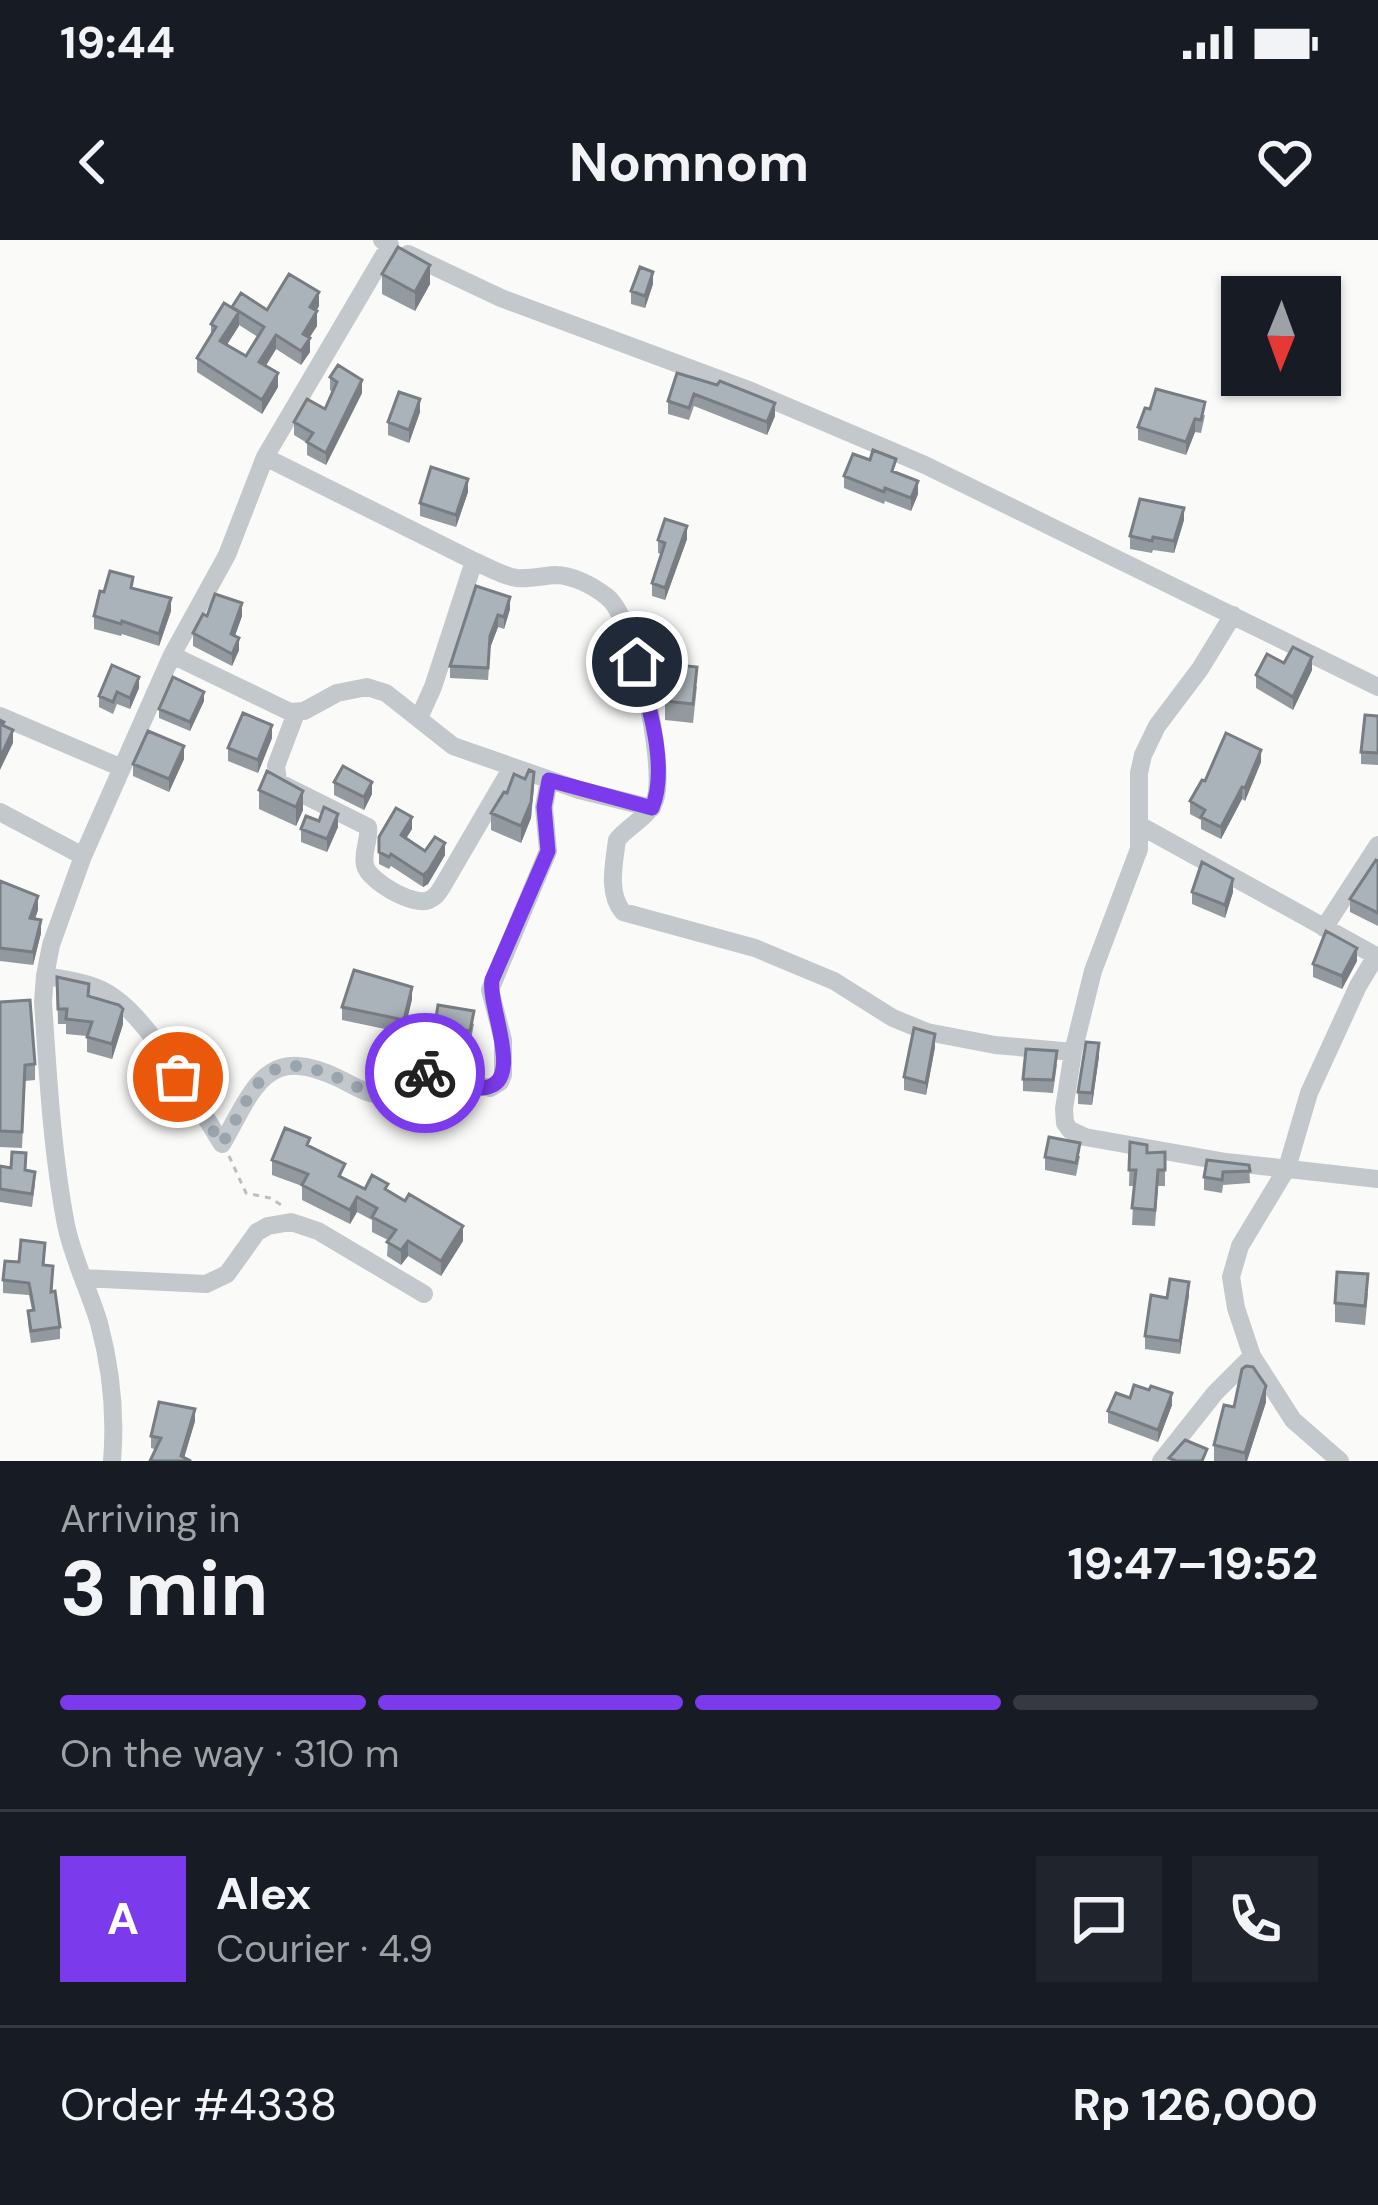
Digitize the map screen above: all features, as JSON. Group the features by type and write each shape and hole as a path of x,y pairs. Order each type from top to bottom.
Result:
{"street":[{"path":"112,1461 113,1397 108,1364 67,1230 59,1180 43,1002 51,944 83,856 172,656 227,555 265,458 388,242 501,298 751,391 925,466 1378,688"},
{"path":"265,458 507,576 572,577 618,607 646,695 658,761 652,808 617,840 613,891 623,913 755,948 834,982 893,1018 928,1032 995,1045 1073,1052"},
{"path":"419,718 474,561"},
{"path":"1233,615 1164,715 1138,773 1139,849 1093,971 1073,1052 1065,1123 1076,1134 1226,1162 1378,1179"},
{"path":"172,656 296,713 338,693 367,687 386,694 453,746 549,780 652,808"},
{"path":"296,713 276,766 278,782 368,827 364,859 369,873 417,902 428,901 442,887 512,766"},
{"path":"0,716 122,769"},
{"path":"45,976 84,982 114,996 140,1021 222,1144 265,1075 284,1066 317,1068 383,1095 421,1073 490,1088 503,1075 492,980 548,851 544,807 549,780"},
{"path":"0,812 83,856"},
{"path":"1141,826 1377,956 1358,986 1309,1093 1287,1168 1233,1264 1232,1292 1252,1357 1293,1420 1340,1461"},
{"path":"1324,928 1378,844"},
{"path":"82,1278 206,1284 226,1274 257,1232 290,1222 319,1231 424,1294"},
{"path":"1161,1461 1215,1393 1252,1357"}],"path":[{"path":"222,1144 246,1192 282,1205 290,1222"}],"building":[{"path":"398,247 430,265 415,292 382,274"},
{"path":"640,267 653,272 645,296 631,291"},
{"path":"289,274 319,292 310,307 317,311 303,334 310,338 301,351 276,335 259,362 278,373 262,400 197,358 224,303 239,312 220,341 246,356 264,327 232,307 241,293 267,310"},
{"path":"338,365 362,380 326,453 307,442 313,433 294,422 307,399 325,409 337,382 330,377"},
{"path":"677,373 717,385 720,381 775,403 767,422 694,394 689,408 668,401"},
{"path":"1156,389 1205,402 1201,420 1195,419 1186,442 1138,427"},
{"path":"399,392 420,399 409,430 388,422"},
{"path":"873,450 896,459 892,471 918,481 911,498 844,476 853,454 870,460"},
{"path":"431,467 468,479 456,515 420,503"},
{"path":"1140,499 1184,508 1174,541 1130,536"},
{"path":"665,519 687,526 665,588 652,583 665,543 658,540"},
{"path":"110,571 133,577 131,588 171,598 159,634 94,616"},
{"path":"476,586 510,597 504,617 498,615 490,636 488,668 450,666"},
{"path":"215,594 242,603 231,634 239,638 232,654 193,633 203,614 207,616"},
{"path":"1293,647 1312,657 1293,697 1256,675 1267,654 1284,663"},
{"path":"668,664 697,667 693,704 665,701"},
{"path":"112,665 139,677 130,698 117,692 113,702 99,696"},
{"path":"173,677 204,692 190,722 159,709"},
{"path":"243,713 272,725 258,760 228,748"},
{"path":"1365,715 1378,716 1378,753 1361,752"},
{"path":"0,720 13,730 0,758"},
{"path":"148,731 184,746 169,779 133,764"},
{"path":"1226,733 1261,750 1221,827 1201,817 1205,810 1190,801 1205,781"},
{"path":"343,766 372,782 364,797 334,782"},
{"path":"529,770 534,772 531,802 521,826 491,813 507,793 514,774 525,779"},
{"path":"267,771 303,791 296,807 259,790"},
{"path":"324,807 338,814 327,839 301,829 306,816 319,821"},
{"path":"396,808 412,817 401,835 425,851 435,837 445,843 423,875 391,854 379,852 379,837"},
{"path":"1378,861 1378,913 1350,899"},
{"path":"1202,862 1233,879 1225,905 1192,892"},
{"path":"0,881 38,896 30,918 41,920 33,952 0,948"},
{"path":"1326,931 1357,948 1342,976 1313,964"},
{"path":"354,970 412,987 404,1020 342,1007"},
{"path":"57,977 89,984 88,996 123,1009 112,1044 87,1037 92,1022 66,1019 67,1009 58,1009"},
{"path":"30,1000 35,1064 25,1065 22,1132 0,1131 0,1002"},
{"path":"438,1005 474,1011 470,1031 459,1029 455,1053 431,1049"},
{"path":"914,1028 935,1034 926,1083 904,1077"},
{"path":"1086,1042 1099,1043 1092,1093 1078,1092"},
{"path":"1026,1049 1057,1051 1053,1080 1023,1079"},
{"path":"285,1128 310,1138 307,1145 345,1164 339,1176 365,1189 372,1175 405,1201 409,1194 463,1226 441,1261 408,1241 401,1250 387,1242 396,1230 372,1217 377,1208 357,1197 350,1210 302,1185 308,1174 272,1160"},
{"path":"1049,1137 1080,1143 1076,1163 1045,1157"},
{"path":"1130,1142 1147,1145 1147,1153 1165,1152 1165,1170 1158,1170 1155,1210 1132,1208 1136,1170 1129,1170"},
{"path":"12,1152 26,1153 25,1170 35,1172 32,1194 0,1189 0,1166 11,1168"},
{"path":"1207,1160 1249,1165 1250,1171 1223,1172 1222,1180 1204,1177"},
{"path":"21,1240 45,1243 43,1265 53,1266 51,1292 55,1291 60,1327 31,1331 28,1311 34,1310 29,1283 3,1280 5,1261 19,1262"},
{"path":"1337,1272 1368,1274 1365,1306 1335,1303"},
{"path":"1170,1279 1189,1282 1180,1341 1145,1336 1151,1295 1167,1298"},
{"path":"1246,1366 1253,1367 1266,1386 1245,1453 1214,1445 1224,1405 1234,1407"},
{"path":"1134,1385 1172,1393 1158,1430 1108,1411 1116,1393 1130,1398"},
{"path":"159,1402 195,1409 181,1456 191,1461 150,1461 161,1438 151,1436"},
{"path":"1185,1440 1207,1449 1202,1461 1169,1458"}],"way so far":[{"path":"178,1077 222,1144 265,1075 284,1066 317,1068 383,1095 407,1078 425,1073"}],"route":[{"path":"425,1073 482,1088 500,1082 503,1075 502,1040 490,991 548,851 544,807 549,780 652,808 658,761 637,662"}]}
